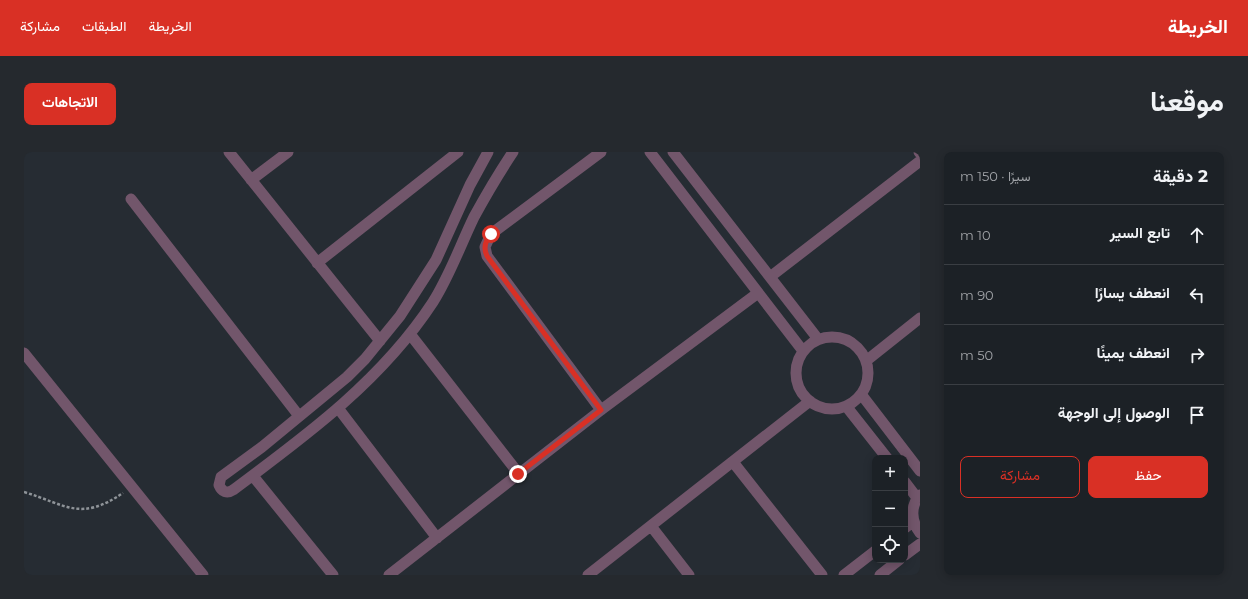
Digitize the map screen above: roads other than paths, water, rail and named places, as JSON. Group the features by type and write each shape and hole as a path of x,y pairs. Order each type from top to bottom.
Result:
{"street":[{"path":"229,152 380,342"},
{"path":"251,180 288,152"},
{"path":"317,262 458,152"},
{"path":"488,152 470,185 436,260 400,316 380,342 347,377 262,447 221,477 219,486 223,491 230,492 253,476 338,408 380,370 410,334 443,284 474,217 513,152"},
{"path":"601,152 491,234 485,247 487,256 601,410"},
{"path":"650,152 803,351"},
{"path":"673,152 818,339"},
{"path":"770,277 920,161"},
{"path":"693,206 707,195"},
{"path":"131,199 299,416"},
{"path":"389,575 601,410 758,294"},
{"path":"866,361 920,318"},
{"path":"410,334 518,474"},
{"path":"835,337 852,343 860,350 866,361 868,372 866,383 861,394 846,406 826,408 810,401 801,391 797,381 796,370 798,360 803,351 818,339 835,337"},
{"path":"24,353 203,575"},
{"path":"861,394 920,471"},
{"path":"588,575 810,401"},
{"path":"846,406 885,455"},
{"path":"338,408 437,538"},
{"path":"732,462 822,575"},
{"path":"253,476 333,575"},
{"path":"908,485 919,496 909,525 920,533"},
{"path":"651,526 689,575"},
{"path":"908,553 920,544"},
{"path":"844,575 872,553"},
{"path":"880,575 895,563"}]}
